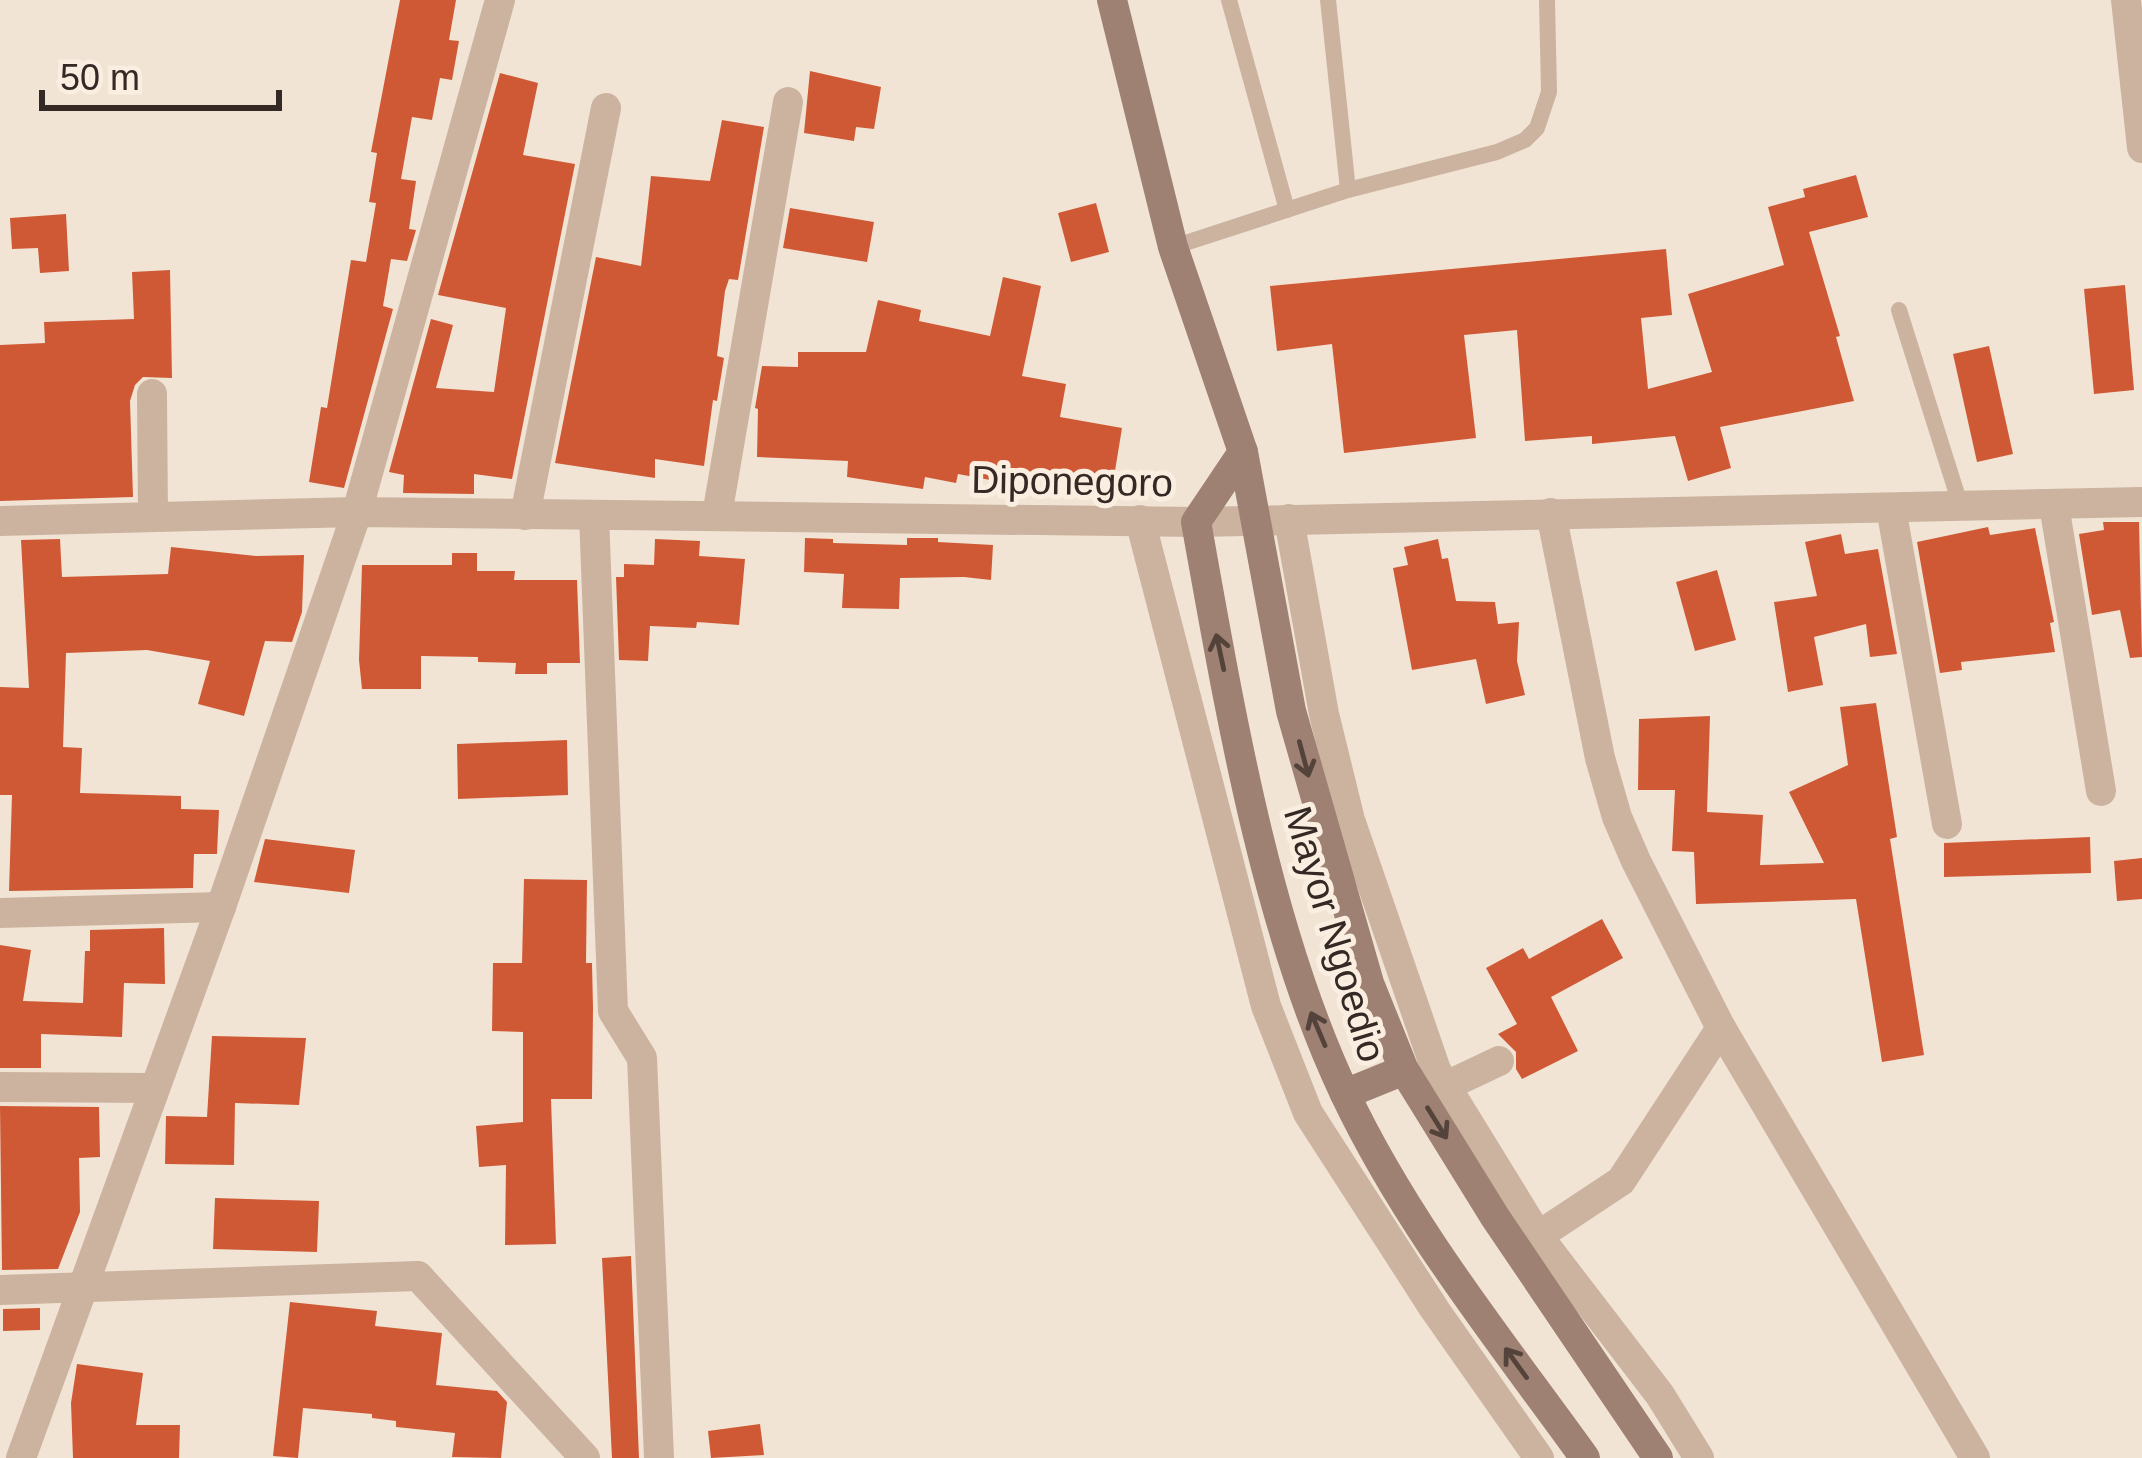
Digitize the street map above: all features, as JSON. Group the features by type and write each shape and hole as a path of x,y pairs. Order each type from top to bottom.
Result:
{"street":[{"path":"21,1458 221,908 357,512 500,0"},
{"name":"Mayor Ngoedio","path":"1112,0 1173,247 1243,452 1287,692 1369,982 1404,1070 1495,1216 1658,1458"},
{"path":"2126,0 2142,148"},
{"path":"717,515 788,102"},
{"path":"525,515 606,108"},
{"path":"152,394 153,517"},
{"path":"1196,522 1243,452"},
{"name":"Diponegoro","path":"0,521 357,512 1196,522 2142,502"},
{"path":"2054,506 2101,790"},
{"path":"1891,508 1947,824"},
{"path":"1551,513 1600,758 1617,817 1655,902 1721,1028 1976,1458"},
{"path":"594,515 613,1011 642,1058 659,1458"},
{"path":"1289,519 1324,714 1377,908 1473,1074 1544,1232 1699,1458"},
{"path":"1140,520 1267,1006 1308,1113 1435,1310 1539,1458"},
{"name":"Mayor Ngoedio","path":"1196,522 1252,802 1308,1006 1345,1094 1426,1238 1585,1458"},
{"path":"0,913 221,908"},
{"path":"1544,1232 1600,1198 1641,1155 1721,1028"},
{"path":"1345,1094 1404,1070"},
{"path":"0,1087 154,1088"},
{"path":"0,1290 418,1276 586,1458"}],"lane":[{"path":"1228,0 1287,210"},
{"path":"1328,0 1348,190"},
{"path":"1173,247 1348,190 1497,152 1525,140 1538,128 1549,92 1547,0"},
{"path":"1899,310 1960,507"}],"building":[{"path":"400,0 456,0 449,40 459,41 452,80 440,78 432,120 412,117 401,179 416,181 409,229 416,230 407,261 391,259 383,306 393,309 344,488 309,482 321,407 327,408 351,260 366,262 376,203 369,202 377,153 371,152"},
{"path":"810,71 881,87 874,129 856,127 854,141 804,133"},
{"path":"500,73 538,83 523,155 575,164 512,479 474,474 474,494 403,493 404,475 389,472 431,319 453,325 436,388 494,392 506,308 438,295"},
{"path":"722,120 764,127 738,280 729,279 725,291 717,356 724,358 704,466 655,459 655,478 555,463 596,257 641,266 651,176 710,181"},
{"path":"1856,175 1868,217 1809,232 1854,401 1720,427 1731,468 1688,481 1675,436 1592,444 1592,436 1525,441 1517,330 1464,335 1476,438 1344,453 1332,344 1277,351 1270,286 1666,249 1672,315 1641,318 1648,389 1712,372 1688,294 1784,265 1768,207 1805,197 1803,189"},
{"path":"1096,203 1109,252 1071,262 1058,213"},
{"path":"790,208 874,222 867,262 783,248"},
{"path":"66,214 69,271 40,273 38,248 12,249 10,218"},
{"path":"170,270 172,378 143,377 135,385 130,401 133,497 0,501 0,345 45,343 44,322 134,319 132,272"},
{"path":"1003,277 1041,286 1022,376 1066,384 1060,417 1122,428 1113,483 1004,468 1001,482 958,474 956,483 925,477 923,489 847,477 848,461 757,457 755,408 762,366 798,367 798,352 866,352 878,300 921,310 919,321 990,336"},
{"path":"2125,285 2134,390 2094,394 2084,289"},
{"path":"1989,346 2013,454 1977,462 1953,354"},
{"path":"2103,522 2139,522 2142,657 2130,658 2120,610 2092,615 2079,534 2104,530"},
{"path":"1988,527 1990,535 2035,528 2054,622 2050,623 2055,652 1961,662 1962,670 1940,673 1917,542"},
{"path":"1841,534 1845,554 1878,549 1897,654 1870,657 1866,624 1814,637 1823,685 1788,692 1774,602 1817,596 1805,542"},
{"path":"805,538 907,545 907,538 938,538 938,542 993,545 991,580 900,578 899,609 842,608 844,574 804,572"},
{"path":"60,539 62,577 168,574 171,547 256,556 304,555 302,612 292,642 265,641 244,716 198,704 210,661 147,650 66,653 63,747 82,748 80,793 181,796 181,809 219,810 217,854 194,854 193,888 9,891 12,795 0,795 0,687 29,688 21,540"},
{"path":"655,539 700,541 699,556 745,559 739,625 650,626 648,661 619,660 616,577 624,577 624,564 654,565"},
{"path":"1438,539 1442,559 1448,558 1456,601 1495,602 1498,624 1519,622 1517,661 1525,695 1486,704 1476,659 1412,670 1393,568 1408,565 1404,547"},
{"path":"452,553 477,553 477,571 515,571 514,580 577,580 580,663 547,663 547,674 515,674 516,663 421,656 421,689 362,689 362,565 452,565"},
{"path":"1717,570 1736,640 1695,651 1676,582"},
{"path":"1876,703 1897,837 1890,839 1924,1055 1882,1062 1856,899 1696,904 1694,852 1672,851 1675,790 1638,790 1639,719 1710,716 1707,812 1763,815 1760,865 1824,863 1789,792 1848,765 1840,707"},
{"path":"567,740 568,795 458,799 457,744"},
{"path":"2090,837 2091,873 1944,877 1944,843"},
{"path":"265,839 355,850 349,893 254,882"},
{"path":"2142,858 2142,899 2117,901 2114,861"},
{"path":"524,879 587,880 592,1099 551,1099 556,1244 505,1245 506,1165 479,1167 476,1126 523,1122 523,1032 492,1031 493,963 522,963"},
{"path":"1602,919 1623,958 1551,997 1578,1051 1522,1079 1516,1069 1516,1052 1498,1034 1517,1024 1486,968 1523,948 1529,959"},
{"path":"164,928 165,984 124,983 122,1037 41,1034 41,1068 0,1068 0,945 31,950 23,1001 83,1003 90,930"},
{"path":"212,1036 306,1038 299,1105 235,1103 234,1165 165,1164 166,1116 207,1117"},
{"path":"0,1106 99,1107 100,1157 79,1158 80,1212 58,1269 2,1270"},
{"path":"215,1198 319,1201 317,1252 213,1249"},
{"path":"631,1256 639,1458 612,1458 602,1258"},
{"path":"290,1302 377,1311 375,1326 442,1333 436,1385 497,1391 507,1402 501,1458 452,1457 455,1433 396,1427 396,1421 372,1418 372,1414 303,1408 298,1458 273,1456"},
{"path":"40,1308 40,1330 3,1331 3,1309"},
{"path":"77,1364 143,1373 136,1425 180,1425 179,1458 73,1458 71,1403"},
{"path":"760,1424 764,1455 711,1458 708,1431"}]}
